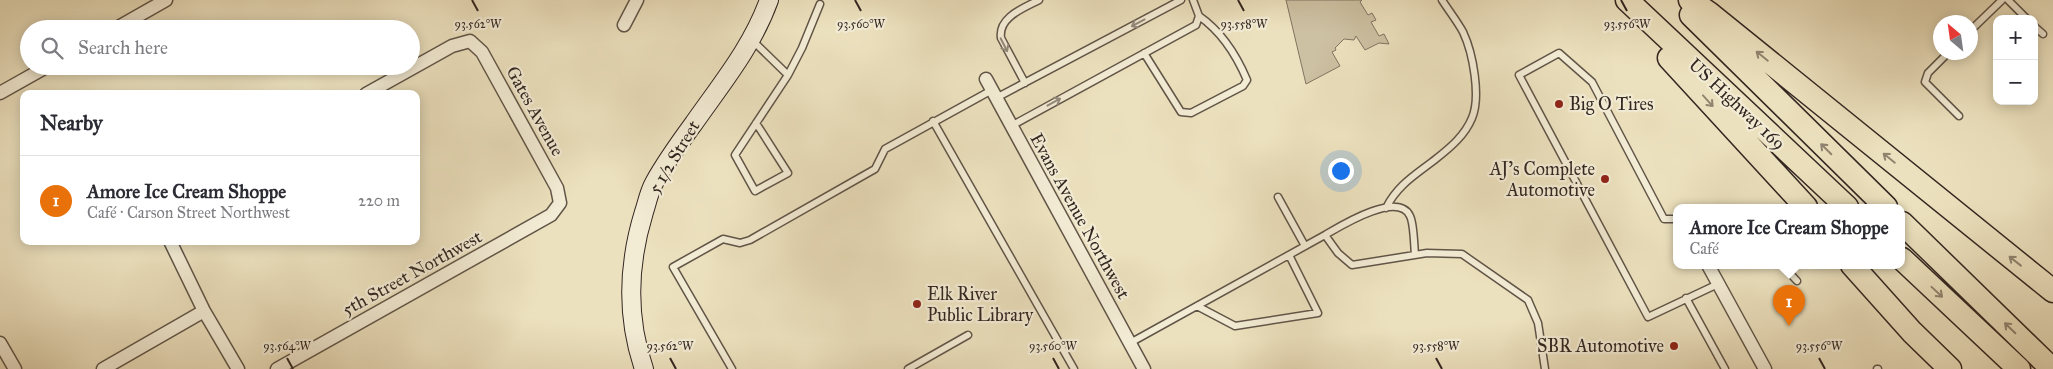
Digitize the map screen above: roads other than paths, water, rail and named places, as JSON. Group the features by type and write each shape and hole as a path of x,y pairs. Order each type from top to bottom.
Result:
{"highway":[{"name":"US Highway 169","path":"1677,0 1883,204"},
{"path":"1690,0 2053,291"},
{"name":"US Highway 169","path":"1631,4 1844,204"},
{"path":"1631,4 1652,39 1803,204"},
{"path":"1905,225 2049,366"},
{"path":"1905,262 2019,369"},
{"path":"1855,269 1867,284 1950,369"},
{"path":"1867,284 1879,304 1934,369"}],"street":[{"path":"131,20 166,0"},
{"path":"624,25 637,0"},
{"name":"5 1/2 Street","path":"644,369 633,320 631,278 638,232 653,184 738,62 752,39 769,0"},
{"name":"Gates Avenue","path":"420,64 452,46 470,41 482,52 557,188 560,203"},
{"path":"0,93 32,75"},
{"name":"Gates Avenue","path":"373,90 400,75"},
{"name":"Evans Avenue Northwest","path":"991,89 1144,369"},
{"name":"5th Street Northwest","path":"277,369 551,215 560,203"},
{"path":"172,245 204,311 238,369"},
{"path":"1710,269 1765,369"},
{"path":"103,369 204,311"},
{"path":"0,343 15,369"}],"lane":[{"path":"1025,83 1001,38 1000,32 1010,16 1040,0"},
{"path":"732,369 673,267 723,239 740,243 750,240 875,169 885,149 933,121 991,89 1025,83 1181,0"},
{"path":"1011,126 1196,25 1198,16 1193,0"},
{"path":"1386,208 1393,194 1405,182 1452,146 1465,132 1477,105 1469,49 1463,33 1442,0"},
{"path":"1978,23 2002,0"},
{"path":"2008,0 2023,15"},
{"path":"756,123 788,173 755,191 735,156 756,123 788,75 802,48 820,4"},
{"path":"1144,53 1181,112 1191,113 1243,86 1247,80 1238,58 1214,27 1198,16"},
{"path":"2038,30 2042,34"},
{"path":"752,39 788,75"},
{"path":"1673,218 1664,219 1592,82 1560,53 1519,75 1648,318 1718,284"},
{"path":"1941,60 1928,73 1925,82 1959,116"},
{"path":"933,121 1074,369"},
{"path":"1278,197 1305,246"},
{"path":"1130,343 1325,236 1348,221 1376,210 1394,207 1404,209 1410,215 1415,255"},
{"path":"1325,236 1338,253 1352,265 1427,253 1462,254 1528,300 1538,322 1545,369"},
{"path":"1197,306 1235,326 1318,313 1289,255"},
{"path":"1786,269 1797,281"},
{"path":"1686,298 1725,369"},
{"path":"908,369 968,335"}],"place":[{"name":"Big O Tires","path":"1559,104"},
{"name":"AJ's Complete Automotive","path":"1605,179"},
{"name":"Elk River Public Library","path":"917,304"},
{"name":"Amore Ice Cream Shoppe","path":"1789,326"},
{"name":"SBR Automotive","path":"1674,346"}]}
